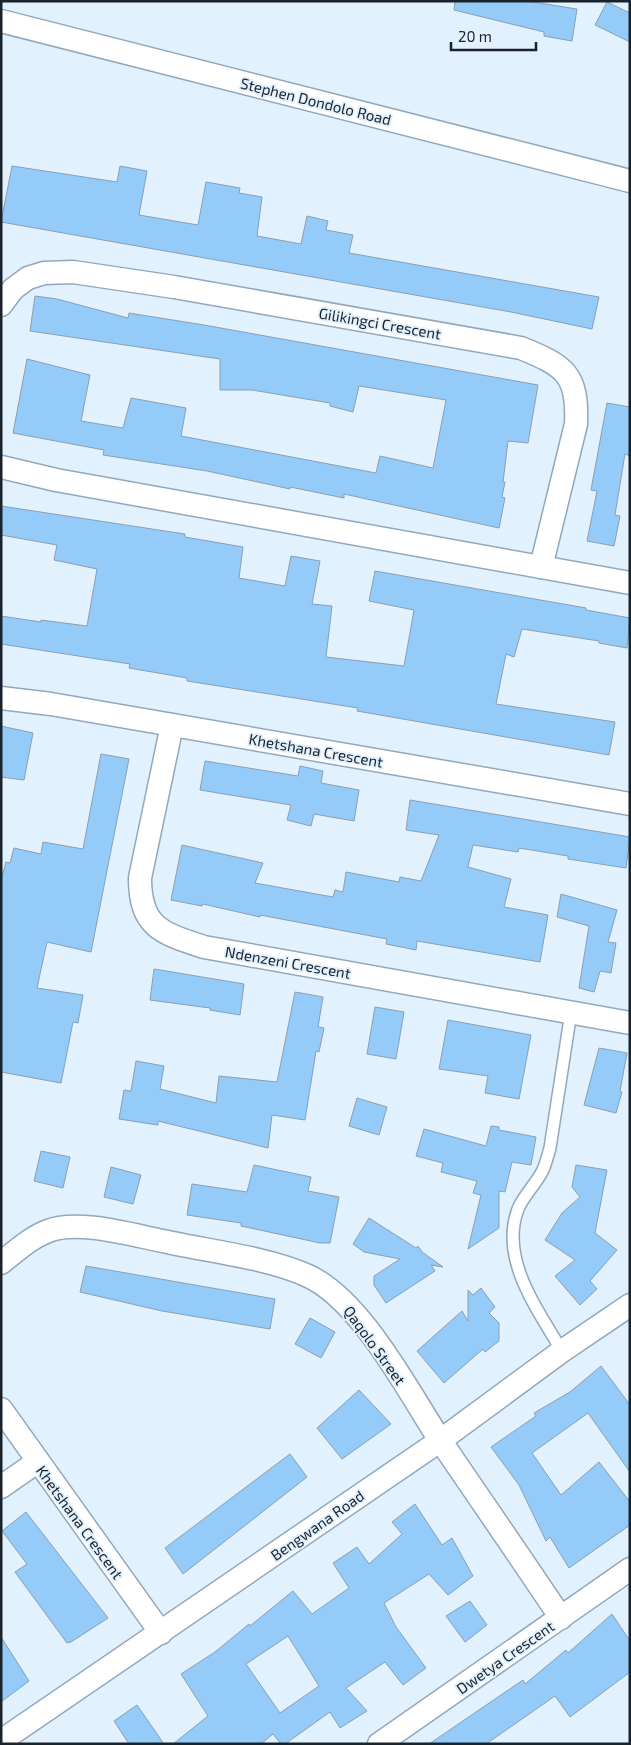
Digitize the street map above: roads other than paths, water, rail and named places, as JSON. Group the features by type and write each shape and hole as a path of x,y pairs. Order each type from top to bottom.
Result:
{"street":[{"name":"Stephen Dondolo Road","path":"1,21 630,180"},
{"name":"Gilikingci Crescent","path":"1,306 13,289 28,278 44,272 73,272 174,287 521,348 547,358 563,370 573,384 577,399 576,424 541,567"},
{"path":"1,467 56,480 630,583"},
{"name":"Khetshana Crescent","path":"1,698 51,704 630,804"},
{"name":"Ndenzeni Crescent","path":"172,725 140,878 140,899 147,916 158,929 204,947 630,1022"},
{"name":"Qaqolo Street","path":"1,1263 29,1240 49,1230 72,1226 200,1249 276,1265 307,1275 344,1302 382,1351 561,1618"},
{"name":"Bengwana Road","path":"1,1741 441,1440 562,1351 630,1305"},
{"name":"Khetshana Crescent","path":"1,1409 37,1462 161,1633"},
{"path":"1,1487 37,1462"},
{"name":"Dwetya Crescent","path":"379,1744 630,1569"}],"lane":[{"path":"562,1351 535,1306 519,1272 513,1244 513,1231 519,1207 543,1170 550,1148 571,1012"}]}
